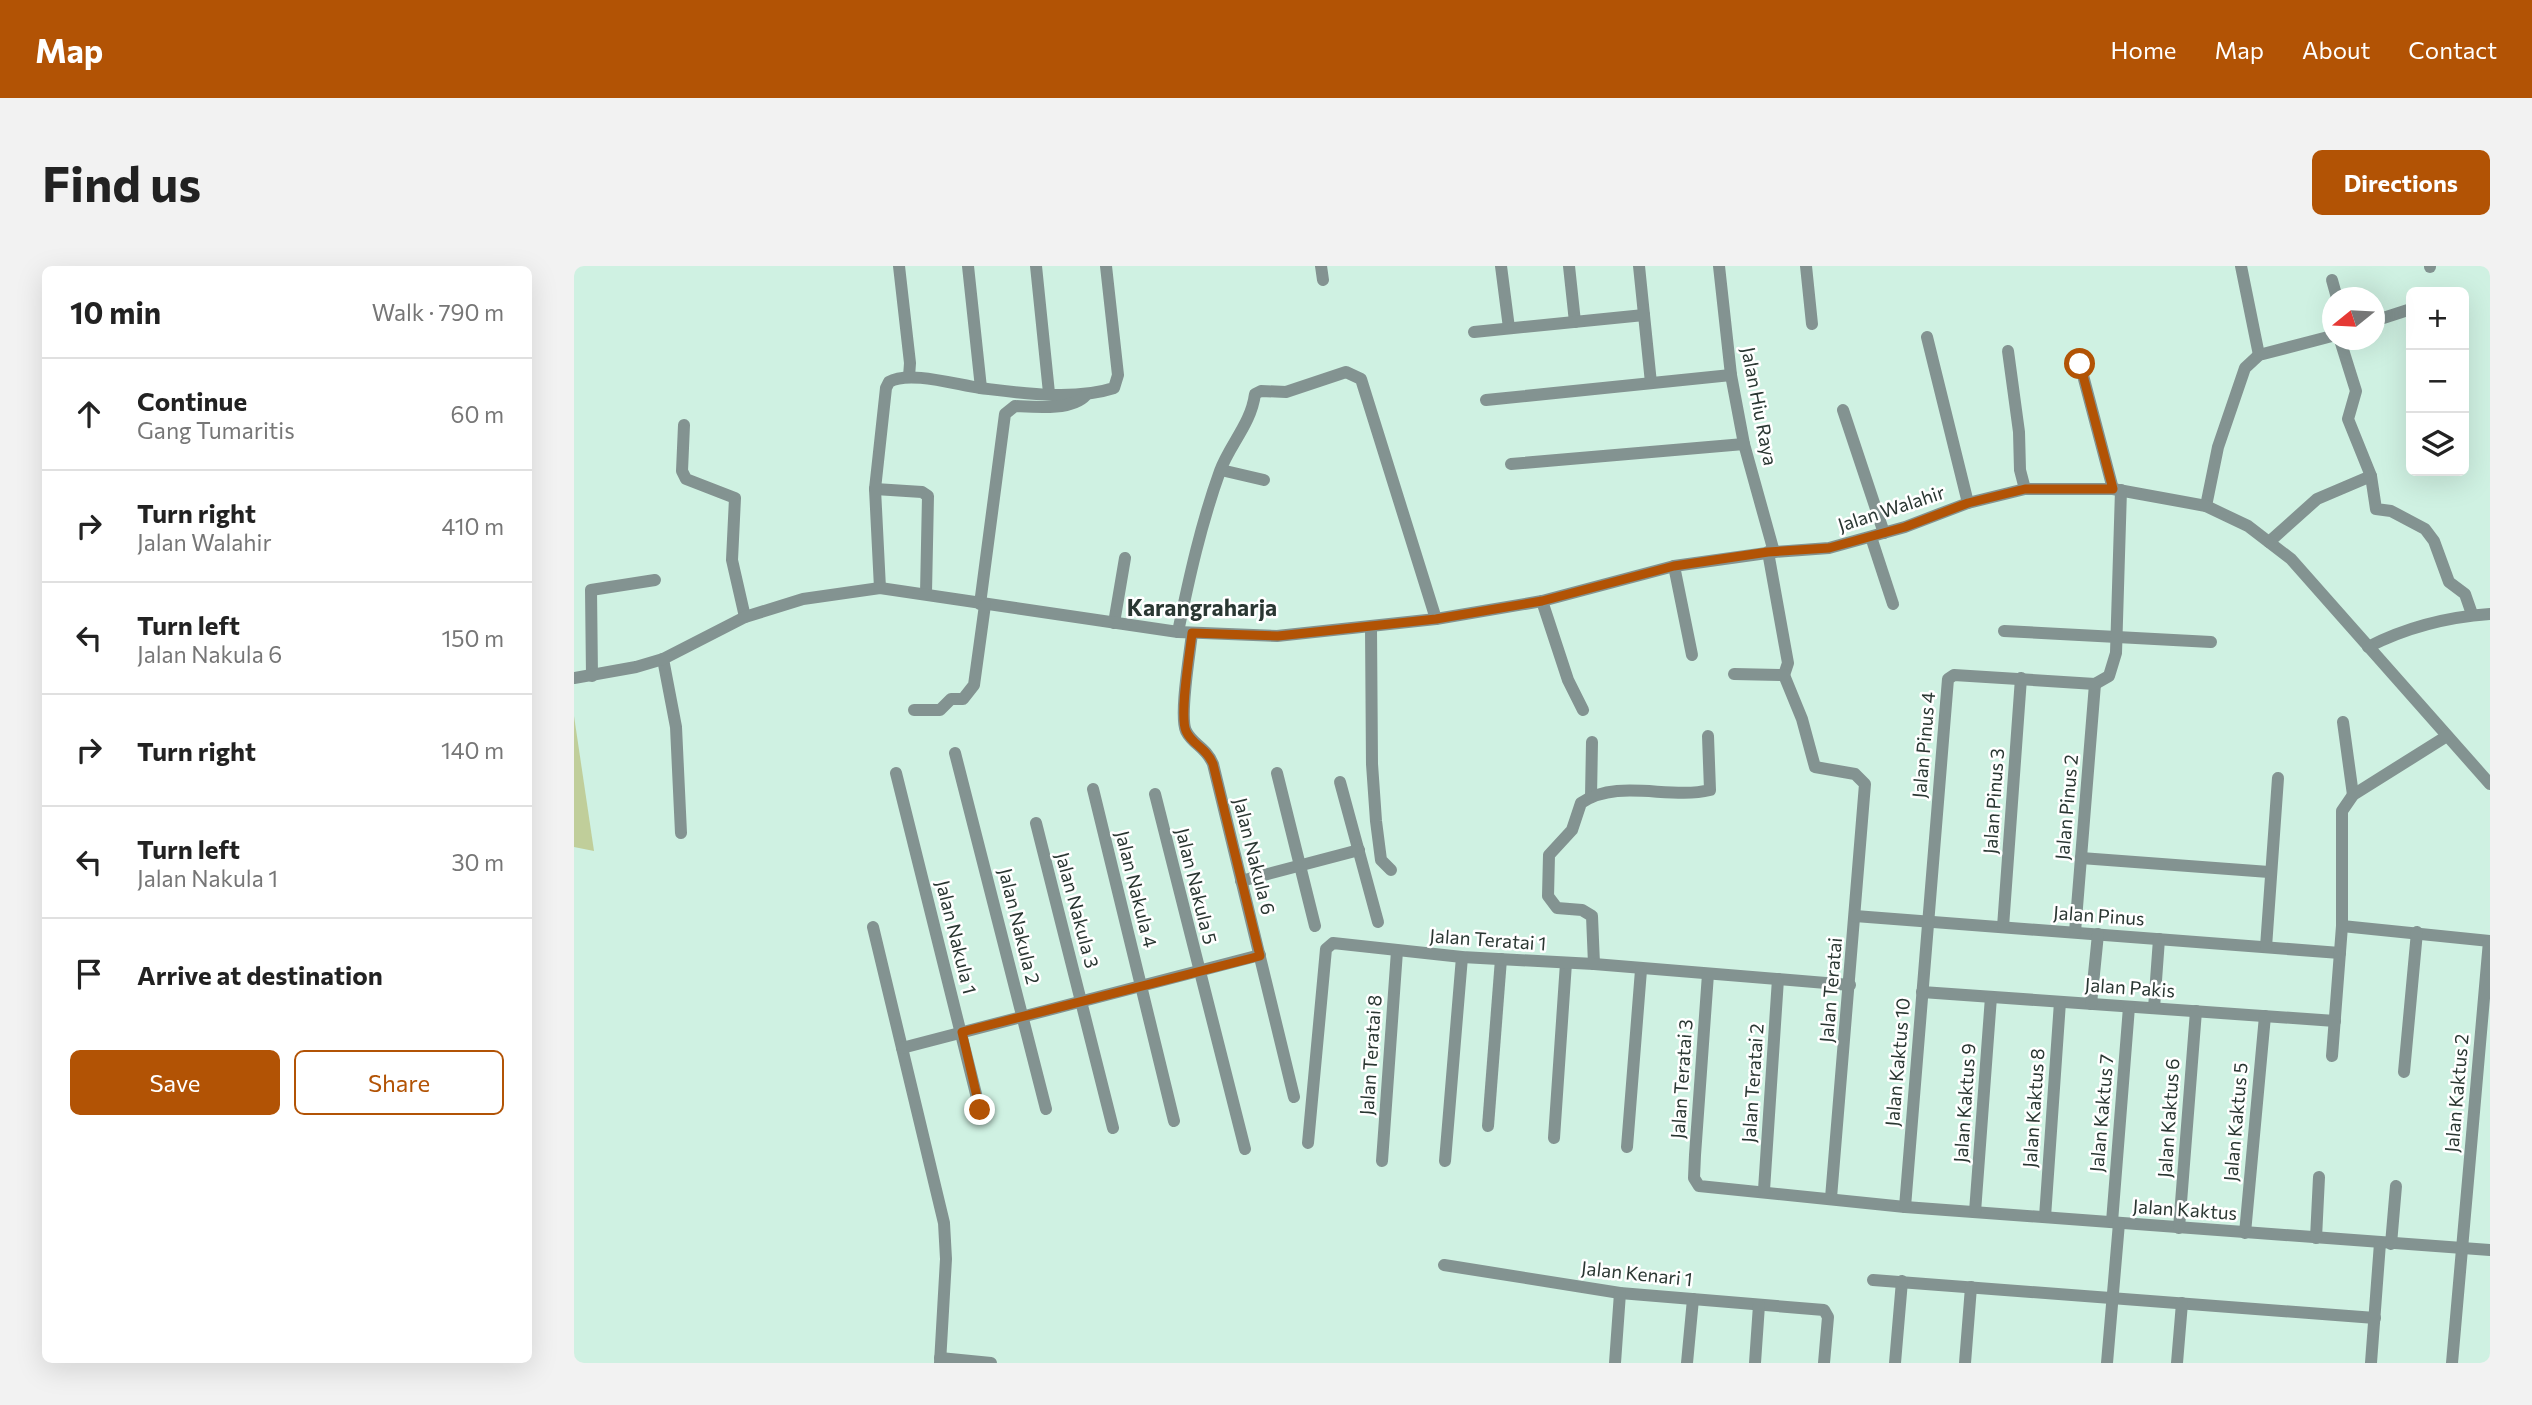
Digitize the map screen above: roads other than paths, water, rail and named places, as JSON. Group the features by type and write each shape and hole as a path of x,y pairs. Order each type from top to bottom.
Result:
{"street":[{"path":"900,266 910,363 909,377"},
{"path":"968,266 981,388"},
{"path":"1036,266 1049,393"},
{"path":"880,588 875,489 886,388 892,380 909,377 981,388 1049,393 1109,390 1118,383 1106,266"},
{"path":"1321,266 1323,280"},
{"path":"1501,266 1508,328"},
{"path":"1569,266 1575,322"},
{"path":"1639,266 1651,383"},
{"name":"Jalan Hiu Raya","path":"1719,266 1731,375 1744,444 1771,552 1788,663 1784,675"},
{"path":"1806,266 1812,324"},
{"path":"2241,266 2259,355"},
{"path":"2332,280 2334,287"},
{"path":"2385,318 2406,311"},
{"path":"1474,332 1644,315"},
{"path":"1927,337 1968,503"},
{"path":"2206,506 2225,425 2245,368 2259,355 2322,338"},
{"path":"2343,350 2356,391 2348,419 2371,476 2376,509 2391,512 2425,529 2434,541 2449,582 2465,594 2472,614"},
{"path":"2008,351 2019,432 2020,470 2025,489"},
{"path":"2080,364 2117,490 2118,639 2114,667 2109,676 2095,684"},
{"path":"1178,632 1193,557 1221,470 1242,431 1258,391 1286,392 1342,372 1355,374 1361,379 1436,619"},
{"path":"1486,400 1731,375"},
{"path":"914,710 940,710 951,699 962,699 970,694 974,685 1005,414 1014,406 1040,408 1070,403 1083,399 1090,392"},
{"path":"1843,410 1884,533"},
{"path":"684,425 682,471 686,479 735,498 732,560 745,617"},
{"path":"1511,464 1744,444"},
{"path":"1221,470 1264,480"},
{"path":"2269,542 2317,499 2371,476"},
{"path":"875,489 922,492 928,496 926,593"},
{"name":"Jalan Walahir","path":"574,678 663,659 745,617 803,599 880,588 1178,632 1278,636 1436,619 1542,601 1674,566 1771,552 1829,548 1884,533 1968,503 2025,489 2117,490 2206,506 2248,526 2291,559 2490,784"},
{"path":"1871,537 1893,604"},
{"path":"1114,623 1125,558"},
{"path":"1674,566 1692,655"},
{"path":"592,676 591,590 654,580"},
{"path":"1542,601 1568,680 1583,710"},
{"path":"2368,647 2420,625 2472,614 2490,614"},
{"path":"1371,628 1372,764 1376,821 1381,860 1391,870"},
{"path":"2004,631 2211,642"},
{"name":"Jalan Nakula 6","path":"1192,633 1184,724 1192,739 1206,750 1213,764 1294,1097"},
{"path":"663,659 676,727 681,832"},
{"path":"1734,674 1784,675"},
{"name":"Jalan Teratai","path":"1784,675 1802,719 1815,767 1855,774 1865,784 1831,1198"},
{"name":"Jalan Pinus 4","path":"1928,921 1948,679 1954,675 2095,684"},
{"name":"Jalan Pinus 3","path":"2003,927 2021,678"},
{"name":"Jalan Pinus 2","path":"2075,932 2095,684"},
{"path":"2343,722 2353,795"},
{"path":"1594,964 1592,916 1582,910 1557,908 1551,902 1547,864 1549,855 1572,830 1581,803 1591,797 1618,792 1710,790 1708,736"},
{"path":"2332,1056 2342,926 2342,811 2353,795 2447,736"},
{"path":"1591,797 1592,742"},
{"name":"Jalan Nakula 2","path":"955,753 1046,1109"},
{"name":"Jalan Nakula 1","path":"896,773 980,1110"},
{"path":"1277,773 1315,926"},
{"path":"2266,947 2269,872 2278,778"},
{"path":"1340,782 1378,922"},
{"name":"Jalan Nakula 4","path":"1093,789 1174,1121"},
{"name":"Jalan Nakula 5","path":"1155,794 1245,1149"},
{"name":"Jalan Nakula 3","path":"1036,823 1113,1128"},
{"path":"1241,881 1359,850"},
{"path":"2081,858 2269,872"},
{"name":"Jalan Pinus","path":"1855,916 2340,953"},
{"name":"Jalan Kaktus 10","path":"1905,1207 1928,921"},
{"path":"2342,926 2490,941"},
{"path":"873,927 944,1223 944,1324 940,1361 991,1363"},
{"path":"2404,1072 2417,932"},
{"path":"2091,1004 2098,934"},
{"path":"2154,1008 2160,939"},
{"name":"Jalan Kaktus 2","path":"2452,1363 2490,941"},
{"name":"Jalan Teratai 1","path":"1308,1143 1326,949 1333,943 1462,957 1594,964 1641,970 1850,985"},
{"name":"Jalan Teratai 8","path":"1382,1161 1397,951"},
{"path":"902,1048 1260,956"},
{"path":"1445,1161 1462,957"},
{"path":"1488,1126 1501,959"},
{"path":"1553,1138 1566,963"},
{"path":"1627,1147 1641,970"},
{"name":"Jalan Teratai 3","path":"1699,1186 1694,1178 1708,974"},
{"name":"Jalan Teratai 2","path":"1764,1190 1778,979"},
{"name":"Jalan Pakis","path":"1922,992 2335,1021"},
{"name":"Jalan Kaktus 9","path":"1975,1212 1991,997"},
{"name":"Jalan Kaktus 8","path":"2045,1217 2060,1002"},
{"name":"Jalan Kaktus 7","path":"2107,1363 2129,1006"},
{"name":"Jalan Kaktus 6","path":"2179,1228 2196,1011"},
{"name":"Jalan Kaktus 5","path":"2245,1233 2264,1016"},
{"path":"2316,1238 2319,1177"},
{"name":"Jalan Kaktus","path":"1699,1186 1764,1190 1905,1207 2490,1250"},
{"path":"2371,1363 2375,1318 2396,1186"},
{"name":"Jalan Kenari 1","path":"1444,1265 1620,1293 1826,1312 1824,1363"},
{"path":"1873,1280 2375,1318"},
{"path":"1895,1363 1902,1281"},
{"path":"1965,1363 1971,1287"},
{"path":"1615,1363 1620,1293"},
{"path":"1687,1363 1693,1299"},
{"path":"2177,1363 2182,1303"},
{"path":"1755,1363 1759,1305"}],"district":[{"name":"Karangraharja","path":"1202,607"}]}
